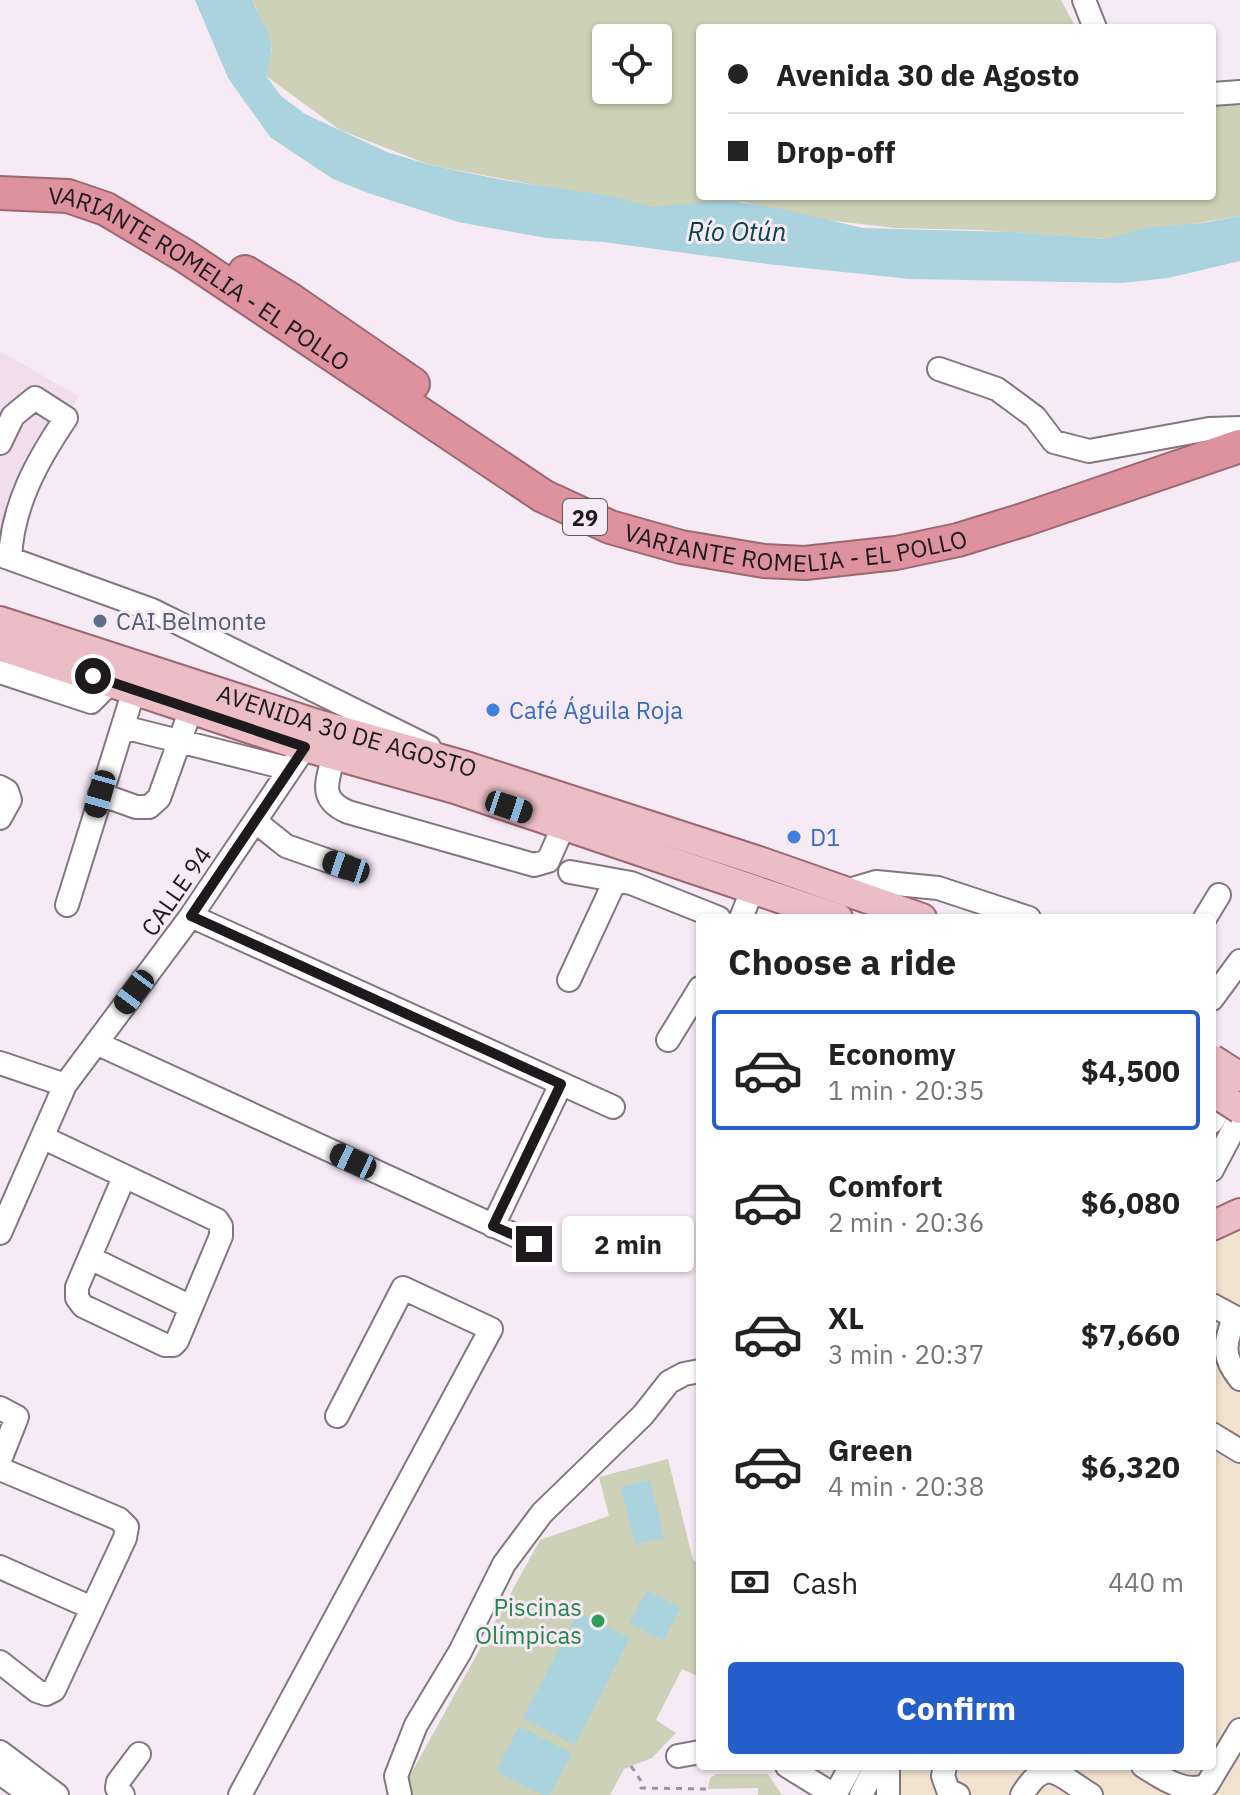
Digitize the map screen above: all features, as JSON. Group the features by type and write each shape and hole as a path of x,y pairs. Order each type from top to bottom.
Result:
{"highway":[{"name":"VARIANTE ROMELIA - EL POLLO","path":"1240,429 968,519 909,532 833,543 749,539 703,533 610,506 555,480 481,434 291,300 150,214 111,195 82,186 63,185 25,186 0,193 68,196 106,209 185,256 543,496 610,527 681,547 764,561 805,563 896,553 958,540 1026,519 1240,446"}],"main road":[{"name":"AVENIDA 30 DE AGOSTO","path":"0,621 317,724 466,766 911,914"},
{"name":"AVENIDA 30 DE AGOSTO","path":"0,646 191,709 298,758 334,755 455,789 827,914"},
{"path":"1216,1062 1240,1077"},
{"path":"1216,1094 1240,1109"},
{"path":"1216,1224 1240,1213"}],"street":[{"path":"1084,0 1093,24"},
{"path":"1216,94 1240,92"},
{"path":"939,369 997,389 1035,417 1054,442 1089,451 1209,429 1240,429"},
{"path":"0,443 13,416 35,398 66,418 40,456 12,527 5,556 152,610 466,766"},
{"path":"0,672 91,702 122,686 123,727 67,905"},
{"path":"100,794 136,807 149,807 159,798 191,709"},
{"path":"123,727 181,740 298,758"},
{"path":"334,755 328,795 333,806 348,812 534,865 548,861 564,825"},
{"name":"CALLE 94","path":"0,1233 7,1198 42,1137 65,1085 191,916 298,758"},
{"path":"0,787 7,791 10,800 0,818"},
{"path":"255,821 286,846 346,867"},
{"path":"569,980 641,851"},
{"path":"570,872 623,882 708,914"},
{"path":"846,891 876,882 938,888 1017,914"},
{"path":"743,914 753,888"},
{"path":"1207,914 1219,895"},
{"path":"191,916 613,1107"},
{"path":"1216,994 1240,961"},
{"path":"668,1040 696,994"},
{"path":"96,1043 534,1244"},
{"path":"0,1063 65,1085"},
{"path":"1216,1115 1240,1071"},
{"path":"493,1226 561,1084"},
{"path":"1216,1162 1240,1117"},
{"path":"42,1137 217,1220 221,1226 221,1236 177,1341 165,1345 83,1306 77,1298 77,1287 124,1177"},
{"path":"90,1258 191,1307"},
{"path":"240,1795 491,1329 403,1288 337,1416"},
{"path":"1216,1307 1237,1319 1225,1343 1226,1358 1240,1379"},
{"path":"400,1795 396,1776 416,1725 460,1652 504,1564 542,1513 643,1415 669,1382 696,1372"},
{"path":"0,1408 17,1417 0,1460"},
{"path":"1216,1436 1240,1451"},
{"path":"0,1469 119,1519 127,1527 125,1538 54,1690 46,1694 37,1691 0,1662"},
{"path":"0,1567 92,1608"},
{"path":"1150,1770 1184,1791 1199,1791 1207,1785 1240,1730"},
{"path":"0,1752 57,1795"},
{"path":"123,1795 117,1788 118,1782 139,1754"},
{"path":"794,1770 835,1795 849,1770"},
{"path":"861,1795 874,1770"},
{"path":"888,1770 888,1795"},
{"path":"944,1770 948,1790 958,1795"},
{"path":"1022,1795 1034,1775 1042,1771 1054,1772 1091,1795"},
{"path":"0,1773 31,1795"}],"path":[{"path":"631,1766 641,1781 641,1788 708,1789"}],"shaded area":[{"path":"0,351 78,396 10,557 0,555"},
{"path":"1240,1213 1240,1795 888,1795 888,1770 1216,1770 1216,1224"}],"green space":[{"path":"253,0 1061,0 1074,24 696,24 696,200 1216,200 1216,101 1240,95 1240,216 1106,239 895,228 818,219 743,202 652,207 430,165 340,130 266,76 272,48"},
{"name":"Piscinas Olímpicas","path":"668,1459 693,1560 696,1562 696,1675 682,1669 656,1720 676,1733 652,1758 624,1769 610,1795 411,1795 402,1790 540,1540 609,1516 599,1477"},
{"path":"716,1774 768,1774 782,1795 758,1795 758,1788 708,1789 710,1778"}],"water":[{"name":"Río Otún","path":"195,0 253,0 271,42 266,76 281,96 305,114 387,152 430,165 610,196 652,207 725,200 863,228 1012,232 1106,239 1145,228 1240,216 1240,261 1168,278 1122,283 910,279 603,242 546,238 458,222 333,179 270,137 228,78"},
{"path":"650,1480 664,1538 635,1545 621,1487"},
{"path":"647,1590 681,1608 663,1641 629,1623"},
{"path":"578,1612 630,1638 575,1745 523,1718"},
{"path":"519,1726 572,1753 550,1795 542,1795 496,1771"}],"place":[{"name":"CAI Belmonte","path":"100,621"},
{"name":"Café Águila Roja","path":"493,710"},
{"name":"D1","path":"794,837"},
{"name":"Piscinas Olímpicas","path":"598,1621"}],"route":[{"path":"93,676 305,747 191,916 561,1084 493,1226 534,1244"}]}
